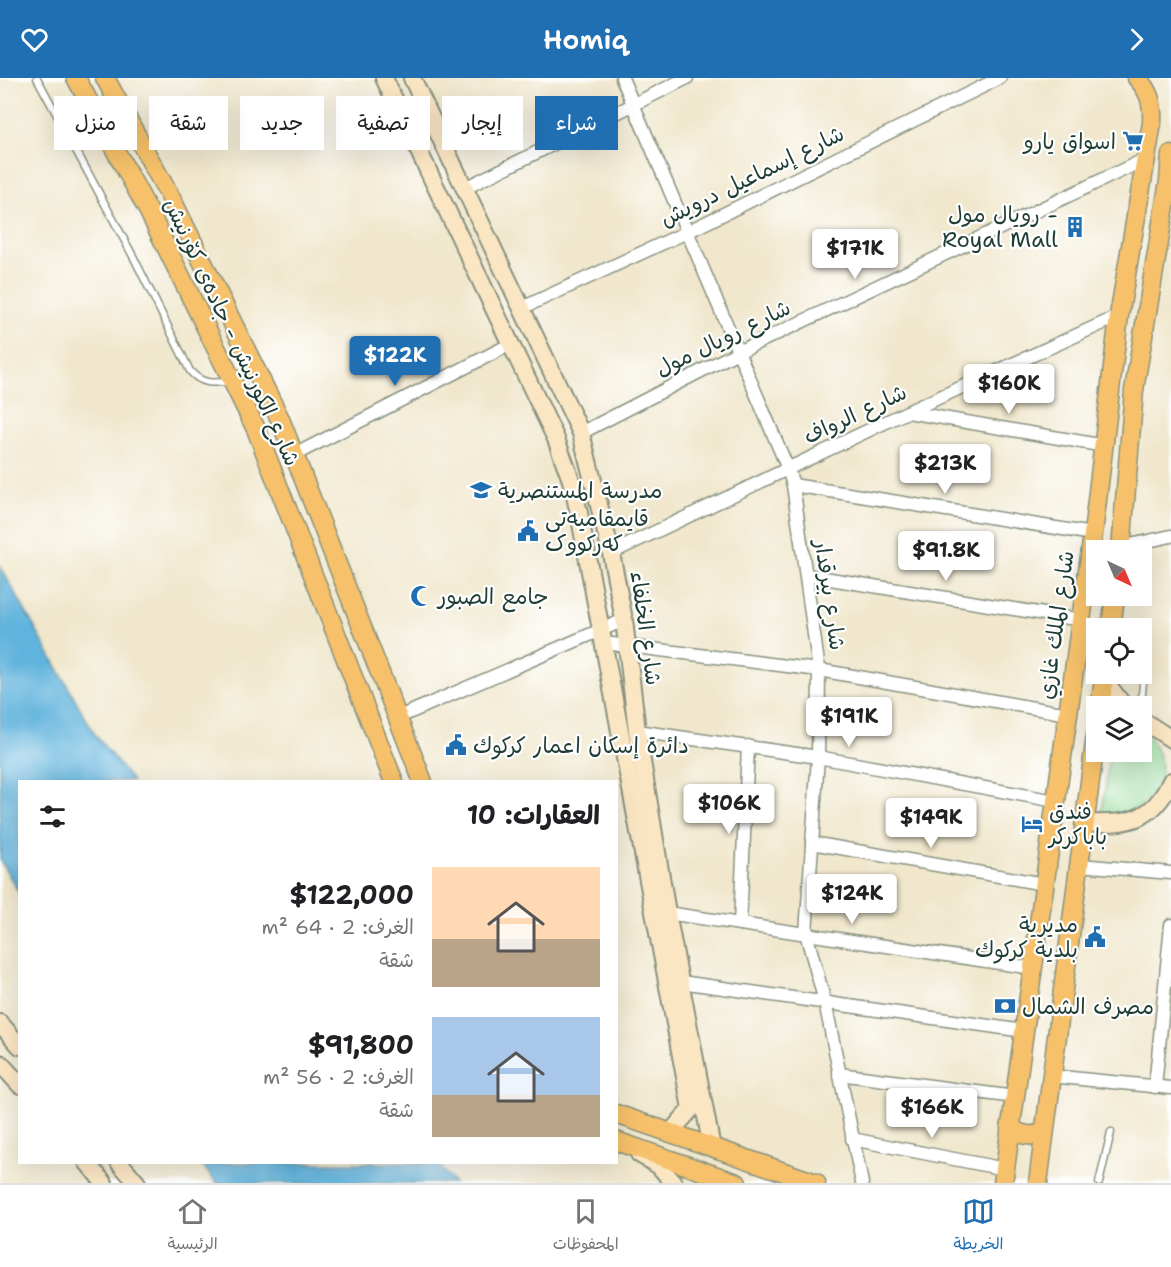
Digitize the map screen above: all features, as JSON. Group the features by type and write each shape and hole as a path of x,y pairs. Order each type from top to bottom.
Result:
{"main road":[{"name":"شارع الكورنيش - جادەی کۆرنیش","path":"76,78 149,212 256,429 393,780"},
{"name":"شارع الكورنيش - جادەی کۆرنیش","path":"105,78 172,200 280,419 422,780"},
{"name":"شارع الملك غازي","path":"1004,1176 1105,446 1119,316 1153,109 1152,100 1138,81"},
{"path":"1122,540 1134,390 1167,219 1171,155"},
{"path":"178,270 201,259"},
{"path":"196,307 219,296"},
{"path":"1111,388 1134,390"},
{"path":"1038,1183 1093,762"},
{"path":"618,1115 816,1183"},
{"path":"1010,1127 1026,1136 1044,1132"},
{"path":"618,1142 737,1183"}],"street":[{"path":"384,78 556,439 571,480 603,636 691,1109 670,1133"},
{"name":"شارع الخلفاء","path":"412,78 580,433 611,553 624,620 638,731 667,913 712,1148"},
{"name":"شارع بيرقدار","path":"622,78 793,485 819,670 819,757 806,933 825,1002 861,1183"},
{"path":"465,188 687,78"},
{"name":"شارع إسماعيل درويش","path":"522,308 687,232 1000,78"},
{"name":"شارع رويال مول","path":"580,433 738,352 1146,159"},
{"name":"شارع الرواف","path":"611,553 907,412 1119,316"},
{"path":"294,455 511,344"},
{"path":"907,412 1105,446"},
{"path":"793,485 1093,534"},
{"path":"1152,541 1171,536"},
{"path":"806,574 1081,620"},
{"path":"399,717 603,636 624,620"},
{"path":"603,636 627,645 819,670 1068,714"},
{"path":"1152,727 1171,739"},
{"path":"638,731 819,757 1055,801"},
{"path":"740,924 748,746"},
{"path":"1085,823 1125,823 1142,816 1159,800 1171,781"},
{"path":"812,843 1044,884"},
{"path":"1080,865 1171,873"},
{"path":"667,913 1032,968"},
{"path":"1155,1087 1167,999 1171,925"},
{"path":"681,982 1024,1031"},
{"path":"0,1023 18,1044"},
{"path":"0,1063 18,1083"},
{"path":"838,1074 1015,1097"},
{"path":"1051,1076 1171,1088"},
{"path":"852,1139 1004,1176"},
{"path":"618,1142 658,1165 674,1183"},
{"path":"89,1164 105,1183"},
{"path":"121,1164 137,1183"}],"lane":[{"path":"37,78 134,258 190,371 197,380 217,384 232,381"},
{"path":"1100,1183 1111,1132"}],"green space":[{"path":"1152,742 1160,760 1161,771 1155,791 1148,800 1133,810 1101,817 1109,762 1152,762"}],"water":[{"path":"0,566 96,736 131,780 18,780 18,891 0,860"},
{"path":"201,1164 438,1164 454,1183 217,1183"}],"place":[{"name":"اسواق يارو","path":"1133,141"},
{"name":"رويال مول - Royal Mall","path":"1075,227"},
{"name":"مدرسة المستنصرية","path":"481,490"},
{"name":"قایمقامیەتی کەرکووک","path":"528,531"},
{"name":"جامع الصبور","path":"421,596"},
{"name":"دائرة إسكان اعمار كركوك","path":"456,745"},
{"name":"فندق باباكركر","path":"1032,824"},
{"name":"مديرية بلدية كركوك","path":"1095,937"},
{"name":"مصرف الشمال","path":"1005,1006"}]}
